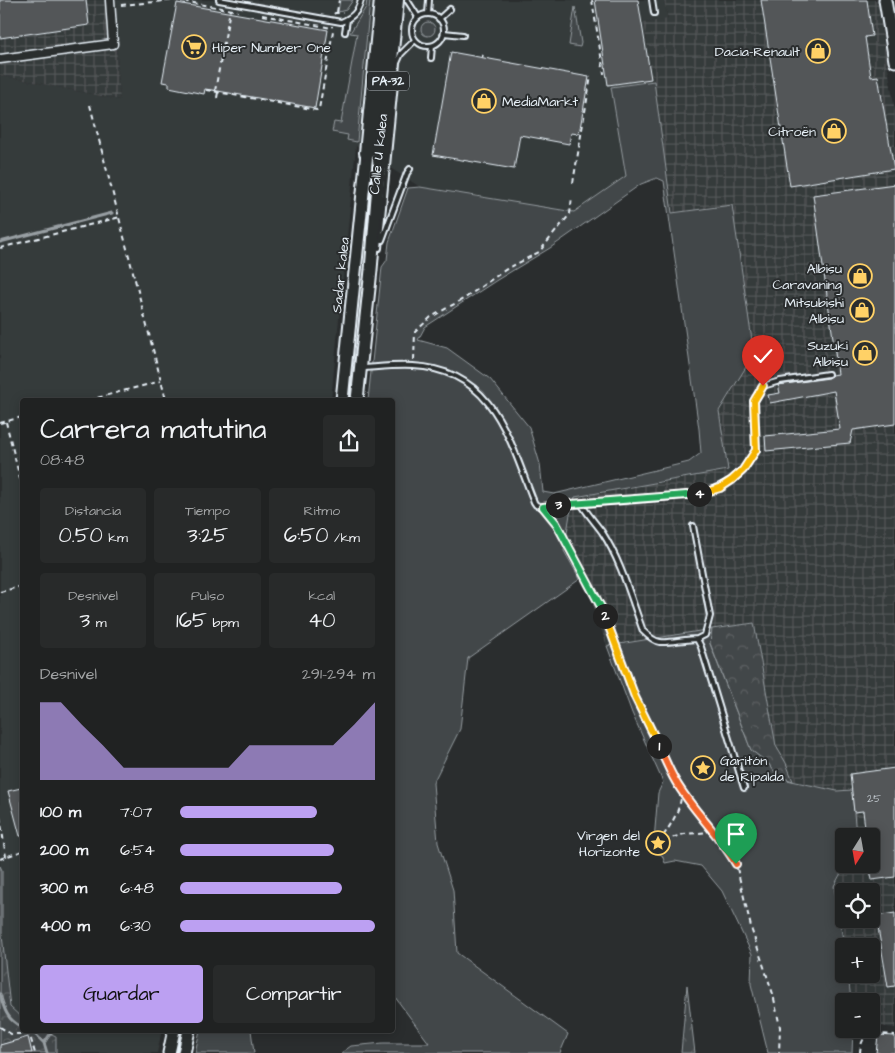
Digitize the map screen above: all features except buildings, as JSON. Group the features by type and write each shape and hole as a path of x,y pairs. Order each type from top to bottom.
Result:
{"highway":[{"name":"PA-32","path":"367,153 382,0"},
{"name":"PA-32","path":"380,162 396,0"}],"street":[{"path":"0,59 113,44 110,0"},
{"path":"885,0 895,61"},
{"name":"Sadar kalea","path":"342,398 367,153"},
{"path":"356,398 371,270 380,162"},
{"path":"346,368 360,369"},
{"path":"169,1053 173,1033"},
{"path":"184,1053 188,1033"}],"lane":[{"path":"220,0 341,22 356,13 361,0"},
{"path":"407,0 418,17"},
{"path":"428,14 430,0"},
{"path":"652,0 654,13"},
{"path":"439,19 450,9"},
{"path":"428,14 436,16 444,28 440,41 432,46 420,44 415,40 412,30 418,17 428,14"},
{"path":"345,32 347,20"},
{"path":"444,33 463,35"},
{"name":"Calle U kalea","path":"379,248 397,63 401,54 415,40"},
{"path":"431,58 432,46"},
{"name":"Calle U kalea","path":"371,270 410,169"},
{"path":"360,369 414,366 436,370 455,375 478,392 490,404 503,424 534,502 536,505 543,507 692,496 720,488 743,470 756,450 754,401 763,386 780,381 828,374"},
{"path":"581,503 588,516 602,532 617,561 643,631 659,642 697,639 705,635 710,616 694,526"},
{"path":"697,639 744,788"}],"path":[{"path":"120,5 177,0 239,11"},
{"path":"206,90 317,110 333,20 335,13 337,13 339,0"},
{"path":"592,0 604,74"},
{"path":"217,98 216,92 230,10"},
{"path":"337,13 347,11"},
{"path":"258,15 332,28"},
{"path":"573,183 591,76"},
{"path":"90,104 165,398"},
{"path":"414,366 416,332 431,317 465,298 505,270 539,252 570,214 572,197"},
{"path":"0,248 120,217"},
{"path":"97,398 161,381"},
{"path":"0,423 20,418"},
{"path":"6,422 20,480"},
{"path":"543,507 556,523 601,607 635,697 676,782 725,845 736,864 752,931 773,994 780,1027 779,1053"},
{"path":"0,592 20,586"},
{"path":"682,790 681,802 677,813 659,842 684,834 713,832"},
{"path":"0,817 6,857"},
{"path":"0,859 20,852"},
{"path":"0,1027 11,1034 28,1034 34,1053"},
{"path":"860,1053 860,1044 867,1035 895,1035"}],"shaded area":[{"path":"0,0 113,0 120,100 0,75"},
{"path":"113,0 664,0 668,20 644,23 654,81 611,88 626,176 574,212 420,187 356,146 331,398 20,398 20,1033 161,1033 157,1053 0,1053 0,75 120,100"},
{"path":"664,0 877,0 895,111 895,806 863,811 865,828 855,828 852,790 837,791 793,781 776,746 754,623 607,646 591,599 564,551 570,514 575,497 728,470 719,411 754,354 672,213 644,23 668,19"},
{"path":"841,873 871,873 872,880 895,877 895,1028 880,1026 880,993 850,993 849,983 880,983 880,938 843,938 841,928 880,928 880,883 836,883"}],"green space":[{"path":"340,0 353,0 346,10 338,12"},
{"path":"367,0 370,0 357,142 347,140 348,135 332,132 334,122 341,123 357,34 350,33 366,7"},
{"path":"388,0 392,0 356,364 351,363"},
{"path":"575,7 581,43 580,47 569,45"},
{"path":"428,22 433,24 435,29 433,34 428,36 423,34 421,29 423,24"},
{"path":"654,81 672,213 732,205 754,354 719,411 728,470 575,497 570,514 564,551 580,579 468,658 460,729 433,783 438,843 453,890 457,953 568,1034 560,1053 341,1053 351,1046 383,1043 429,1043 395,997 395,398 368,398 382,267 387,260 389,242 408,188 420,187 574,212 626,176 611,87","holes":["657,178 664,181 701,453 689,462 554,494 543,492 540,464 529,427 490,379 447,348 418,340 425,327 550,248 641,184"]},
{"path":"754,623 776,746 786,763 793,781 778,776 768,763 751,750 710,643 712,629"},
{"path":"712,629 710,644 751,750 768,763 778,776 787,780 837,791 852,790 855,828 835,828 835,873 841,873 834,886 835,928 841,928 843,938 835,938 835,983 849,983 850,993 835,993 835,1038 853,1038 852,1053 768,1053 751,984 752,954 722,891 701,866 675,861 665,863 662,855 653,852 658,793 663,782 632,713 607,646"},
{"path":"0,866 2,870 2,935 10,1007 20,1016 20,1033 50,1033 56,1036 56,1053 32,1053 28,1038 0,1045"},
{"path":"687,985 695,1053 681,1053"},
{"path":"199,1033 251,1033 254,1053 195,1053"}],"waterway":[{"path":"0,242 112,213"},
{"path":"0,994 7,1014 20,1026"},
{"path":"34,1033 44,1043 47,1053"},
{"path":"44,1043 51,1033"}],"place":[{"name":"Hiper Number One","path":"194,47"},
{"name":"Dacia-Renault","path":"818,51"},
{"name":"MediaMarkt","path":"484,101"},
{"name":"Citroën","path":"834,131"},
{"name":"Albisu Caravaning","path":"860,276"},
{"name":"Mitsubishi Albisu","path":"862,310"},
{"name":"Suzuki Albisu","path":"865,353"},
{"name":"Garitón de Ripalda","path":"703,768"},
{"name":"Virgen del Horizonte","path":"658,843"}],"route":[{"path":"736,864 725,845 707,825 676,782 635,697 601,607 556,523 543,507 692,496 720,488 743,470 756,450 754,401 763,386"}]}
